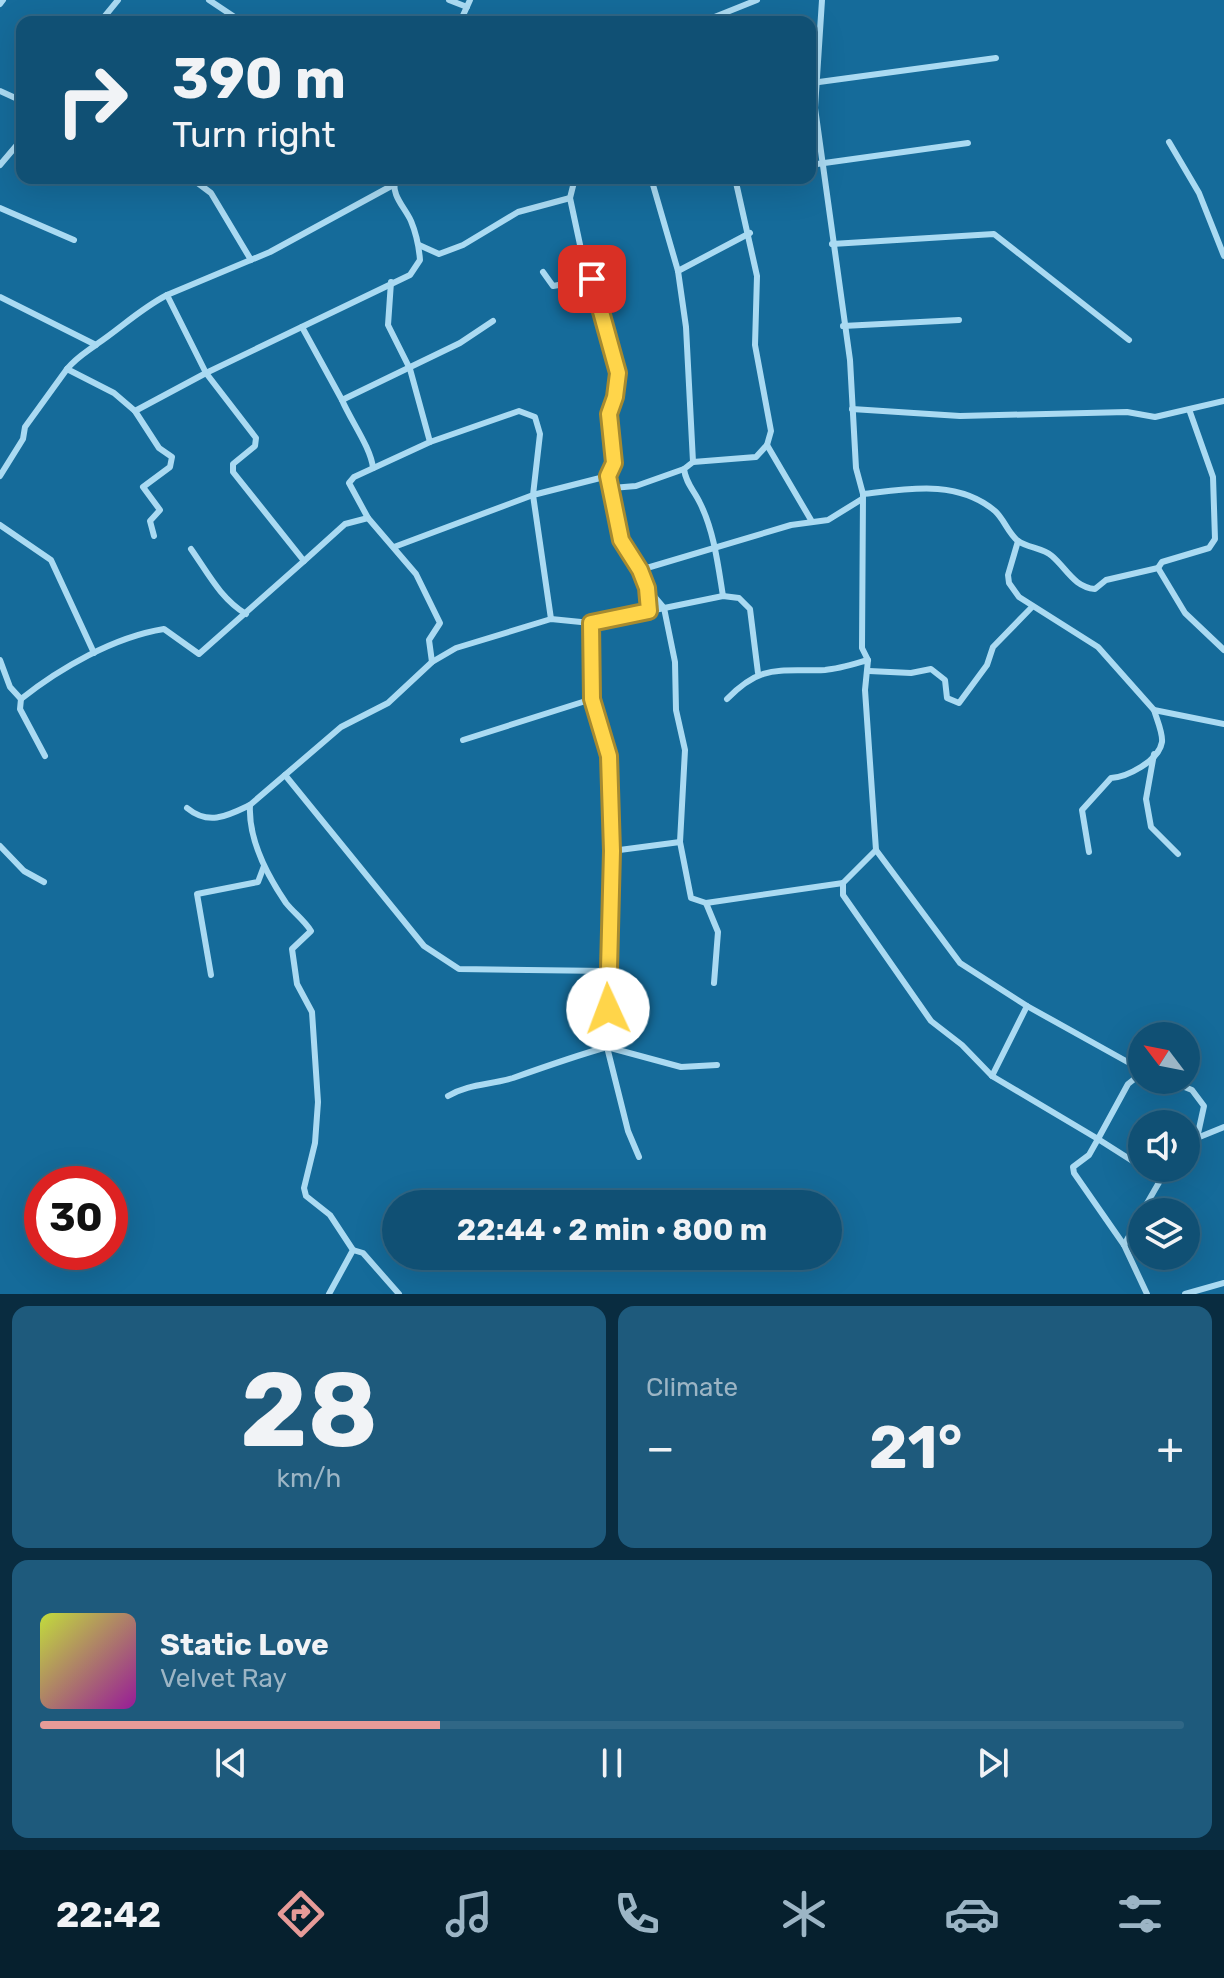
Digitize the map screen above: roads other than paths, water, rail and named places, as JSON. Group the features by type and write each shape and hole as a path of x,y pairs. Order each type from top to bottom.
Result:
{"street":[{"path":"105,16 118,0"},
{"path":"209,0 233,16"},
{"path":"449,0 469,4"},
{"path":"717,16 757,0"},
{"path":"816,102 822,0"},
{"path":"819,82 996,58"},
{"path":"816,117 850,360 856,468 862,496 862,648 869,671 865,690 876,850 960,963 1027,1006 1128,1063"},
{"path":"1169,142 1199,193 1224,256"},
{"path":"816,163 968,143"},
{"path":"0,165 16,146"},
{"path":"199,184 211,193 251,260"},
{"path":"0,476 23,439 25,427 67,369 83,351 96,345 119,324 167,295 251,260 397,184"},
{"path":"574,184 570,198 582,254 618,373 609,414 614,463 608,476 621,540 640,570 647,588 649,611"},
{"path":"653,184 678,271 686,327 693,462"},
{"path":"612,488 636,486 684,469 693,462 756,457 767,445 771,431 755,345 757,276 737,184"},
{"path":"135,411 417,269 419,245 394,186"},
{"path":"419,245 439,254 463,245 518,212 570,198"},
{"path":"0,208 74,240"},
{"path":"678,271 750,233"},
{"path":"832,244 994,234 1129,340"},
{"path":"543,272 553,286 592,279"},
{"path":"391,282 388,325 410,369 430,442"},
{"path":"167,295 206,373 256,438 255,446 233,464 233,472 245,492 304,561"},
{"path":"0,297 96,345"},
{"path":"843,326 959,320"},
{"path":"342,400 460,343 493,321"},
{"path":"302,327 342,400 356,433 372,455 373,468"},
{"path":"67,369 114,393 135,411 159,448 172,457 170,467 143,487 160,510 150,521 154,536"},
{"path":"852,409 960,416 1090,411 1127,412 1155,417 1190,412 1224,401"},
{"path":"432,662 429,640 440,623 416,574 368,518 349,483 373,468 430,442 519,411 535,417 540,434 533,495 551,619"},
{"path":"640,570 811,520 828,520 862,496 944,488 968,495 995,512 1018,541 1050,554 1076,583 1095,589 1106,580 1158,568 1162,562 1209,548 1217,527 1213,477 1190,412"},
{"path":"767,445 811,520"},
{"path":"684,469 686,480 700,501 715,549 723,596"},
{"path":"394,547 533,495 608,476"},
{"path":"21,699 94,653 142,632 164,629 199,654 345,524 368,518"},
{"path":"0,525 51,560 94,653"},
{"path":"1018,541 1009,583 1032,607 1098,647 1154,710 1162,740 1154,754 1146,799 1151,827 1178,854"},
{"path":"191,549 208,579 233,606 246,614"},
{"path":"1158,568 1185,613 1224,650"},
{"path":"647,588 664,608 685,750 680,842 691,898 706,903 843,883 876,850"},
{"path":"187,808 199,817 222,819 250,805 341,727 388,703 432,662 456,648 499,632 551,619 591,623 723,596 739,598 750,609 758,673"},
{"path":"869,671 911,673 931,669 945,680 947,698 959,703 987,665 993,647 1032,607"},
{"path":"591,623 592,699 609,756 612,851 607,1047 628,1131 639,1157"},
{"path":"0,660 10,687 21,699 20,709 45,756"},
{"path":"727,699 758,673 788,669 827,670 868,660"},
{"path":"463,740 592,699"},
{"path":"1154,710 1224,724"},
{"path":"1089,852 1082,810 1111,778 1127,777 1154,754"},
{"path":"285,775 424,946 459,969 607,971"},
{"path":"250,805 253,838 263,863 288,906 311,931 292,949 297,984 312,1012 318,1102 315,1143 304,1188 306,1196 330,1215 353,1250 363,1253 399,1294"},
{"path":"612,851 680,842"},
{"path":"0,846 24,871 44,882"},
{"path":"211,975 197,894 258,882 264,871 263,863"},
{"path":"843,883 843,895 931,1021 962,1045 992,1076 1128,1158"},
{"path":"706,903 718,932 714,983"},
{"path":"992,1076 1027,1006"},
{"path":"448,1096 462,1088 511,1078 547,1063 607,1047 681,1067 717,1065"},
{"path":"1128,1084 1089,1155 1073,1167 1074,1173 1124,1245 1147,1294"},
{"path":"1196,1094 1201,1100 1204,1114 1200,1128"},
{"path":"1200,1137 1224,1127"},
{"path":"1124,1245 1128,1238"},
{"path":"329,1294 353,1250"},
{"path":"1185,1294 1224,1283"}]}
